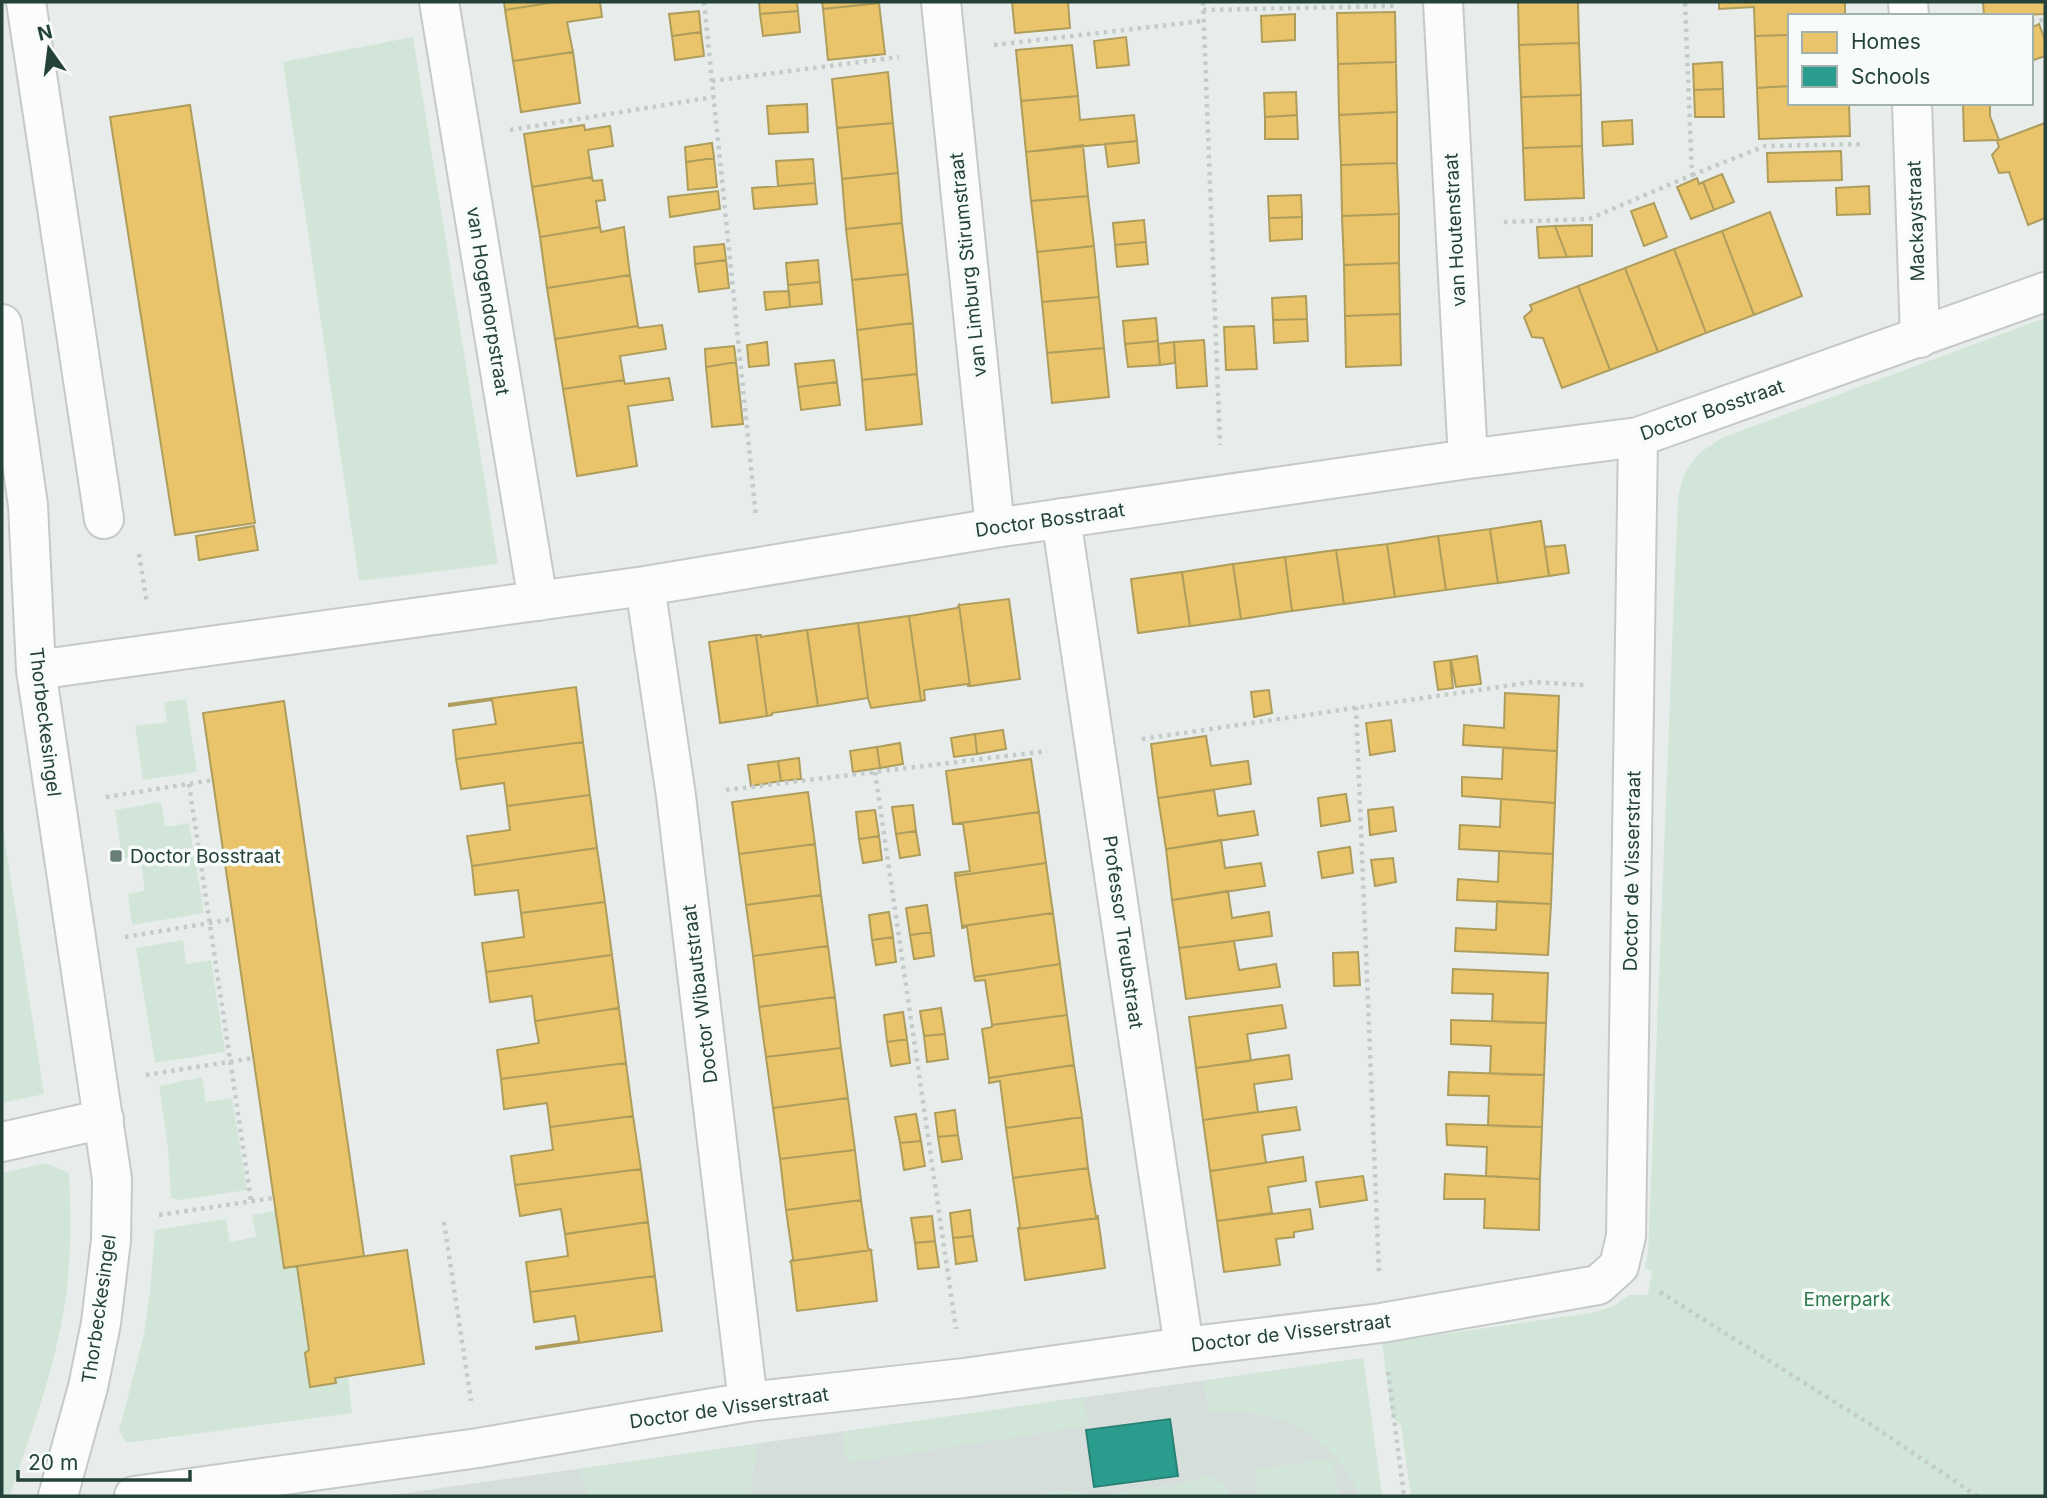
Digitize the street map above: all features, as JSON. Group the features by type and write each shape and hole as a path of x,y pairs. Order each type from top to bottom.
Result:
{"street":[{"path":"26,2 104,519"},
{"name":"van Hogendorpstraat","path":"439,2 537,601"},
{"name":"van Limburg Stirumstraat","path":"942,2 995,528"},
{"name":"van Houtenstraat","path":"1444,4 1468,459"},
{"name":"Mackaystraat","path":"1912,105 1920,338"},
{"name":"Doctor Bosstraat","path":"36,670 645,586 1061,518 1638,437 2045,292"},
{"name":"Thorbeckesingel","path":"2,324 15,507 36,670 112,1179 111,1240 101,1323 88,1387 58,1496"},
{"name":"Doctor de Visserstraat","path":"134,1496 478,1448 748,1402 964,1378 1381,1323 1598,1285 1619,1266 1626,1237 1638,437"},
{"name":"Professor Treubstraat","path":"1061,518 1184,1347"},
{"name":"Doctor Wibautstraat","path":"645,586 676,796 748,1402"},
{"path":"2,1142 104,1119"}],"path":[{"path":"704,2 761,567"},
{"path":"1203,2 1222,495"},
{"path":"1685,2 1692,175"},
{"path":"1203,10 1444,4"},
{"path":"461,138 714,97"},
{"path":"1455,224 1589,219 1765,146 1913,143"},
{"path":"104,519 132,511 155,653"},
{"path":"676,796 1096,746 1533,682 1634,688"},
{"path":"1356,707 1381,1323 1404,1496"},
{"path":"875,772 964,1378"},
{"path":"98,798 213,779"},
{"path":"189,784 251,1201"},
{"path":"121,938 233,919"},
{"path":"142,1076 253,1058"},
{"path":"148,1217 273,1198"},
{"path":"444,1222 478,1448"},
{"path":"1619,1266 1873,1426 1977,1496"}],"shaded area":[{"path":"1363,1358 1382,1496 385,1496"}],"green space":[{"path":"413,37 498,564 359,581 283,62"},
{"name":"Emerpark","path":"2045,318 2045,1496 1411,1496 1401,1425 1392,1417 1382,1343 1591,1313 1614,1306 1629,1295 1648,1295 1652,1271 1645,1267 1648,1254 1678,497 1688,468 1699,454 1724,437"},
{"path":"186,699 197,772 143,780 135,726 167,722 164,702"},
{"path":"161,802 165,827 189,823 204,913 132,925 128,894 145,890 140,856 122,858 115,810"},
{"path":"2,822 44,1094 2,1103"},
{"path":"183,940 186,964 211,960 225,1052 155,1063 136,948"},
{"path":"202,1077 206,1102 232,1098 247,1190 180,1200 171,1198 168,1149 159,1086"},
{"path":"46,1163 69,1173 68,1280 59,1334 45,1389 10,1496 2,1496 2,1173"},
{"path":"275,1211 283,1267 297,1266 309,1350 310,1387 336,1383 335,1378 348,1376 352,1413 126,1443 119,1431 144,1335 155,1230 226,1219 230,1242 256,1237 252,1215"},
{"path":"1363,1358 1382,1496 1359,1496 1353,1481 1333,1455 1293,1425 1256,1414 1209,1413 1204,1381"},
{"path":"1083,1397 1088,1426 847,1463 842,1432"},
{"path":"757,1444 750,1496 589,1496 579,1469"},
{"path":"1333,1458 1339,1496 1258,1496 1254,1470"},
{"path":"1204,1476 1220,1482 1231,1496 1036,1496 1046,1492 1070,1491 1103,1495 1160,1486 1172,1487"}],"building: Homes":[{"path":"504,2 555,2 505,10"},
{"path":"555,2 600,2 602,17 567,22 573,52 513,61 505,10"},
{"path":"759,2 797,2 798,11 760,14"},
{"path":"822,2 879,2 879,3 823,9"},
{"path":"1012,2 1068,2 1070,28 1015,33"},
{"path":"1518,2 1578,2 1579,43 1519,45"},
{"path":"1719,2 1845,2 1845,14 1788,14 1788,35 1755,36 1754,7 1719,9"},
{"path":"1983,2 2045,2 2045,14 1984,14"},
{"path":"879,3 885,54 828,60 823,9"},
{"path":"699,11 701,32 672,36 669,14"},
{"path":"798,11 800,32 763,36 760,14"},
{"path":"1395,12 1396,62 1338,64 1337,13"},
{"path":"1295,14 1295,40 1262,42 1261,16"},
{"path":"2039,24 2045,40 2045,56 2033,60 2033,27"},
{"path":"701,32 704,56 675,60 672,36"},
{"path":"1788,35 1788,86 1757,88 1755,36"},
{"path":"1126,37 1129,65 1097,68 1094,41"},
{"path":"1579,43 1581,95 1521,97 1519,45"},
{"path":"1072,45 1078,96 1021,101 1016,50"},
{"path":"573,52 580,103 521,112 513,61"},
{"path":"1396,62 1397,112 1339,115 1338,64"},
{"path":"1722,62 1723,89 1694,90 1693,64"},
{"path":"888,72 893,123 837,128 832,79"},
{"path":"1788,86 1788,105 1849,105 1850,136 1759,139 1757,88"},
{"path":"1723,89 1724,117 1695,117 1694,90"},
{"path":"1296,92 1297,115 1265,117 1264,93"},
{"path":"1581,95 1582,146 1523,148 1521,97"},
{"path":"1078,96 1080,120 1134,115 1137,141 1026,152 1021,101"},
{"path":"807,104 808,132 769,134 767,106"},
{"path":"190,105 255,523 175,535 110,117"},
{"path":"1963,105 1990,105 1990,116 1999,140 1964,141"},
{"path":"1397,112 1397,163 1341,165 1339,115"},
{"path":"1297,115 1298,139 1265,139 1265,117"},
{"path":"1632,120 1633,144 1603,146 1602,122"},
{"path":"893,123 898,173 842,179 837,128"},
{"path":"2045,123 2045,218 2028,225 2009,172 1999,173 1992,155 1999,147 1997,141"},
{"path":"584,125 585,130 610,126 613,146 588,150 592,177 532,187 524,134"},
{"path":"1137,141 1139,163 1108,167 1105,144"},
{"path":"712,143 714,158 686,162 685,147"},
{"path":"1083,145 1088,196 1031,201 1026,152"},
{"path":"1582,146 1584,198 1525,200 1523,148"},
{"path":"1841,151 1842,180 1768,182 1767,153"},
{"path":"714,158 717,187 688,190 686,162"},
{"path":"813,159 815,183 778,186 776,161"},
{"path":"1397,163 1399,214 1342,216 1341,165"},
{"path":"898,173 902,223 846,229 842,179"},
{"path":"1722,174 1734,202 1714,210 1703,182"},
{"path":"592,177 593,181 602,180 605,200 596,201 600,227 540,237 532,187"},
{"path":"1697,178 1699,184 1703,182 1714,210 1691,219 1677,187"},
{"path":"815,183 817,204 754,209 752,188"},
{"path":"1869,186 1870,214 1837,215 1836,188"},
{"path":"718,191 720,209 670,217 668,197"},
{"path":"1301,195 1302,217 1269,218 1268,196"},
{"path":"1088,196 1094,246 1037,252 1031,201"},
{"path":"1654,203 1667,237 1644,246 1631,211"},
{"path":"1770,212 1802,296 1754,315 1722,231"},
{"path":"1399,214 1399,263 1344,265 1342,216"},
{"path":"1302,217 1302,239 1270,241 1269,218"},
{"path":"1144,220 1146,242 1115,245 1113,223"},
{"path":"902,223 908,274 852,280 846,229"},
{"path":"1592,225 1592,256 1567,257 1555,226"},
{"path":"1555,226 1567,257 1539,258 1537,227"},
{"path":"600,227 601,232 624,227 630,275 547,288 540,237"},
{"path":"1722,231 1754,315 1706,333 1674,249"},
{"path":"1146,242 1148,264 1117,267 1115,245"},
{"path":"724,244 726,260 695,264 694,247"},
{"path":"1094,246 1099,297 1042,302 1037,252"},
{"path":"1674,249 1706,333 1658,352 1625,268"},
{"path":"726,260 729,288 699,292 695,264"},
{"path":"818,260 820,282 788,285 786,263"},
{"path":"1399,263 1400,314 1345,316 1344,265"},
{"path":"1625,268 1658,352 1610,370 1578,286"},
{"path":"908,274 913,323 857,330 852,280"},
{"path":"630,275 638,326 555,339 547,288"},
{"path":"820,282 822,304 790,307 788,285"},
{"path":"1578,286 1610,370 1562,388 1543,338 1532,337 1524,317 1532,310 1530,305"},
{"path":"789,291 790,307 766,310 764,292"},
{"path":"1306,296 1307,319 1273,320 1272,298"},
{"path":"1099,297 1104,348 1047,353 1042,302"},
{"path":"1400,314 1401,365 1346,367 1345,316"},
{"path":"1156,318 1158,341 1125,344 1123,321"},
{"path":"1307,319 1308,341 1274,343 1273,320"},
{"path":"913,323 917,374 862,380 857,330"},
{"path":"662,325 666,349 620,356 624,380 563,389 555,339 638,326"},
{"path":"1254,326 1257,369 1226,370 1224,327"},
{"path":"1204,340 1207,386 1177,388 1174,342"},
{"path":"1158,341 1160,365 1128,367 1125,344"},
{"path":"767,342 769,365 749,367 747,345"},
{"path":"1174,342 1175,363 1160,365 1158,344"},
{"path":"734,346 736,362 706,367 705,349"},
{"path":"1104,348 1109,397 1052,403 1047,353"},
{"path":"834,360 837,382 798,387 795,364"},
{"path":"736,362 743,424 712,427 706,367"},
{"path":"917,374 922,424 866,430 862,380"},
{"path":"669,378 673,400 628,406 637,466 577,476 563,389 624,380 625,384"},
{"path":"837,382 840,405 801,410 798,387"},
{"path":"1541,521 1549,576 1498,583 1490,529"},
{"path":"254,526 258,550 199,560 196,536"},
{"path":"1490,529 1498,583 1446,590 1438,536"},
{"path":"1438,536 1446,590 1395,597 1387,544"},
{"path":"1387,544 1395,597 1344,604 1336,550"},
{"path":"1565,545 1569,573 1549,576 1545,547"},
{"path":"1336,550 1344,604 1292,611 1285,557"},
{"path":"1285,557 1292,611 1241,619 1233,564"},
{"path":"1233,564 1241,619 1190,626 1182,572"},
{"path":"1182,572 1190,626 1138,633 1131,579"},
{"path":"1009,599 1020,679 970,686 959,605"},
{"path":"959,605 970,686 968,684 924,690 925,700 921,701 909,616 957,608"},
{"path":"909,616 921,701 871,708 858,623"},
{"path":"858,623 868,698 818,706 807,630"},
{"path":"807,630 818,706 767,716 756,635 761,637"},
{"path":"756,635 767,716 720,723 709,642"},
{"path":"1477,656 1481,684 1456,687 1451,660"},
{"path":"1450,660 1453,688 1438,690 1434,662"},
{"path":"576,687 583,742 456,759 453,730 496,724 492,700 449,704"},
{"path":"1269,690 1272,713 1254,717 1251,692"},
{"path":"1505,693 1559,696 1557,751 1463,745 1464,725 1504,728"},
{"path":"284,701 364,1256 284,1268 203,713"},
{"path":"1391,720 1395,751 1370,755 1366,723"},
{"path":"1003,730 1006,749 977,754 975,734"},
{"path":"975,734 977,754 954,757 951,738"},
{"path":"1206,736 1211,766 1248,761 1251,784 1158,798 1151,744"},
{"path":"583,742 590,795 507,806 504,783 461,789 456,759"},
{"path":"900,743 903,764 880,768 877,747"},
{"path":"877,747 880,768 853,772 850,751"},
{"path":"1503,748 1557,751 1555,803 1462,796 1462,777 1502,779"},
{"path":"799,758 801,779 781,781 778,761"},
{"path":"1031,759 1039,812 953,824 946,771"},
{"path":"778,761 781,781 751,786 748,765"},
{"path":"1214,790 1218,816 1254,811 1258,835 1166,849 1158,798"},
{"path":"808,792 815,844 739,854 732,802"},
{"path":"1346,794 1350,821 1321,826 1318,798"},
{"path":"590,795 597,848 472,866 467,836 510,830 507,806"},
{"path":"1501,799 1555,803 1553,854 1459,849 1460,825 1500,827"},
{"path":"913,805 916,831 896,834 892,807"},
{"path":"1393,807 1396,831 1370,835 1368,810"},
{"path":"875,810 879,836 859,839 856,812"},
{"path":"1039,812 1046,863 955,876 955,873 970,871 963,824 953,824"},
{"path":"916,831 920,855 900,858 896,834"},
{"path":"879,836 882,860 863,863 859,839"},
{"path":"1221,840 1225,868 1261,863 1265,886 1172,900 1166,849"},
{"path":"815,844 821,895 746,905 739,854"},
{"path":"1350,847 1353,873 1322,878 1318,852"},
{"path":"597,848 605,902 521,913 518,890 475,895 472,866"},
{"path":"1499,851 1553,854 1551,904 1457,900 1458,879 1498,882"},
{"path":"1393,858 1396,882 1375,886 1371,860"},
{"path":"1046,863 1053,913 962,926 955,876"},
{"path":"1228,891 1232,918 1269,912 1272,936 1179,948 1172,900"},
{"path":"821,895 828,946 753,956 746,905"},
{"path":"1497,901 1551,904 1548,955 1455,951 1456,928 1496,930"},
{"path":"605,902 612,955 486,972 482,943 524,937 521,913"},
{"path":"927,905 931,932 910,935 906,908"},
{"path":"889,912 893,937 872,940 869,915"},
{"path":"1053,913 1060,964 974,977 967,927 962,926"},
{"path":"931,932 934,956 914,959 910,935"},
{"path":"893,937 896,962 876,965 872,940"},
{"path":"1234,941 1239,970 1276,964 1280,987 1186,999 1179,948"},
{"path":"828,946 835,997 759,1007 753,956"},
{"path":"1358,952 1360,985 1334,986 1333,953"},
{"path":"612,955 619,1008 535,1021 532,996 490,1002 486,972"},
{"path":"1060,964 1067,1015 992,1025 985,980 975,981 974,977"},
{"path":"1453,969 1548,973 1546,1023 1492,1022 1493,994 1452,993"},
{"path":"835,997 841,1048 766,1057 759,1007"},
{"path":"1282,1005 1286,1028 1247,1034 1251,1061 1196,1068 1189,1017"},
{"path":"619,1008 626,1063 501,1079 497,1050 539,1043 535,1021"},
{"path":"941,1008 945,1034 924,1036 920,1011"},
{"path":"903,1012 907,1039 887,1042 884,1015"},
{"path":"1067,1015 1074,1065 989,1078 982,1029 992,1025"},
{"path":"1451,1020 1546,1023 1544,1075 1490,1074 1491,1046 1451,1044"},
{"path":"945,1034 948,1059 927,1062 924,1036"},
{"path":"907,1039 910,1063 891,1066 887,1042"},
{"path":"841,1048 848,1098 773,1108 766,1057"},
{"path":"1289,1055 1292,1079 1254,1084 1258,1112 1203,1120 1196,1068"},
{"path":"626,1063 633,1116 550,1127 547,1103 504,1109 501,1079"},
{"path":"1074,1065 1082,1117 1006,1128 1000,1081 989,1083 989,1078"},
{"path":"1449,1072 1544,1075 1542,1127 1488,1126 1489,1096 1448,1095"},
{"path":"848,1098 855,1150 780,1159 773,1108"},
{"path":"1296,1107 1300,1130 1262,1135 1266,1163 1210,1171 1203,1120"},
{"path":"955,1110 958,1135 938,1137 935,1113"},
{"path":"916,1114 921,1141 900,1143 895,1117"},
{"path":"633,1116 641,1169 515,1185 511,1156 553,1150 550,1127"},
{"path":"1082,1117 1088,1168 1013,1178 1006,1128"},
{"path":"1446,1124 1542,1127 1540,1179 1486,1176 1487,1147 1447,1145"},
{"path":"958,1135 962,1159 942,1162 938,1137"},
{"path":"921,1141 925,1166 904,1170 900,1143"},
{"path":"855,1150 861,1200 786,1210 780,1159"},
{"path":"1303,1157 1306,1181 1268,1187 1272,1213 1217,1221 1210,1171"},
{"path":"1088,1168 1098,1218 1018,1229 1020,1227 1013,1178"},
{"path":"641,1169 648,1222 565,1234 561,1209 520,1216 515,1185"},
{"path":"1445,1174 1540,1179 1539,1230 1484,1228 1485,1199 1444,1199"},
{"path":"1363,1176 1367,1200 1320,1207 1316,1182"},
{"path":"861,1200 868,1248 871,1250 791,1261 793,1259 786,1210"},
{"path":"1310,1209 1313,1229 1294,1232 1294,1237 1276,1239 1280,1265 1224,1272 1217,1221"},
{"path":"970,1210 973,1236 953,1238 950,1213"},
{"path":"932,1216 935,1241 915,1243 911,1218"},
{"path":"1098,1218 1105,1268 1025,1280 1018,1229"},
{"path":"648,1222 655,1276 530,1292 526,1262 568,1256 565,1234"},
{"path":"973,1236 977,1261 956,1264 953,1238"},
{"path":"935,1241 939,1267 918,1269 915,1243"},
{"path":"407,1250 424,1364 335,1378 336,1383 310,1387 305,1353 309,1350 297,1266"},
{"path":"871,1250 877,1301 797,1311 791,1261"},
{"path":"655,1276 662,1331 536,1349 579,1341 575,1316 534,1322 530,1292"}],"building: Schools":[{"path":"1170,1419 1178,1476 1094,1487 1086,1430"}],"place":[{"name":"Doctor Bosstraat","path":"116,856"}]}
